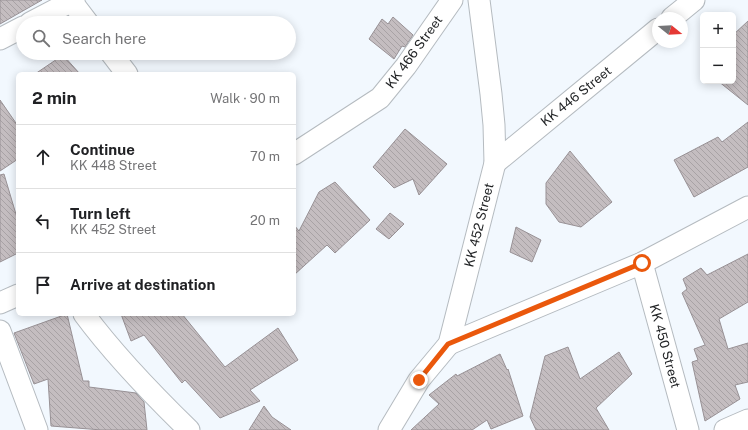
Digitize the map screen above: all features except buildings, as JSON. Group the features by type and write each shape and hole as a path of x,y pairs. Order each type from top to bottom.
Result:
{"street":[{"name":"KK 466 Street","path":"296,153 380,98 406,66 452,0"},
{"name":"KK 452 Street","path":"389,430 419,380 448,344 495,163 494,125 491,94 479,0"},
{"path":"679,12 694,0"},
{"path":"44,16 73,1 83,16"},
{"path":"0,39 16,31"},
{"name":"KK 446 Street","path":"495,163 652,34"},
{"path":"116,60 125,72"},
{"path":"448,344 642,263 748,207"},
{"name":"KK 450 Street","path":"642,263 688,430"},
{"path":"0,303 16,296"},
{"path":"86,316 149,391 189,430"},
{"path":"0,331 37,430"},
{"path":"724,430 748,420"}],"route":[{"path":"419,380 448,344 642,263"}]}
